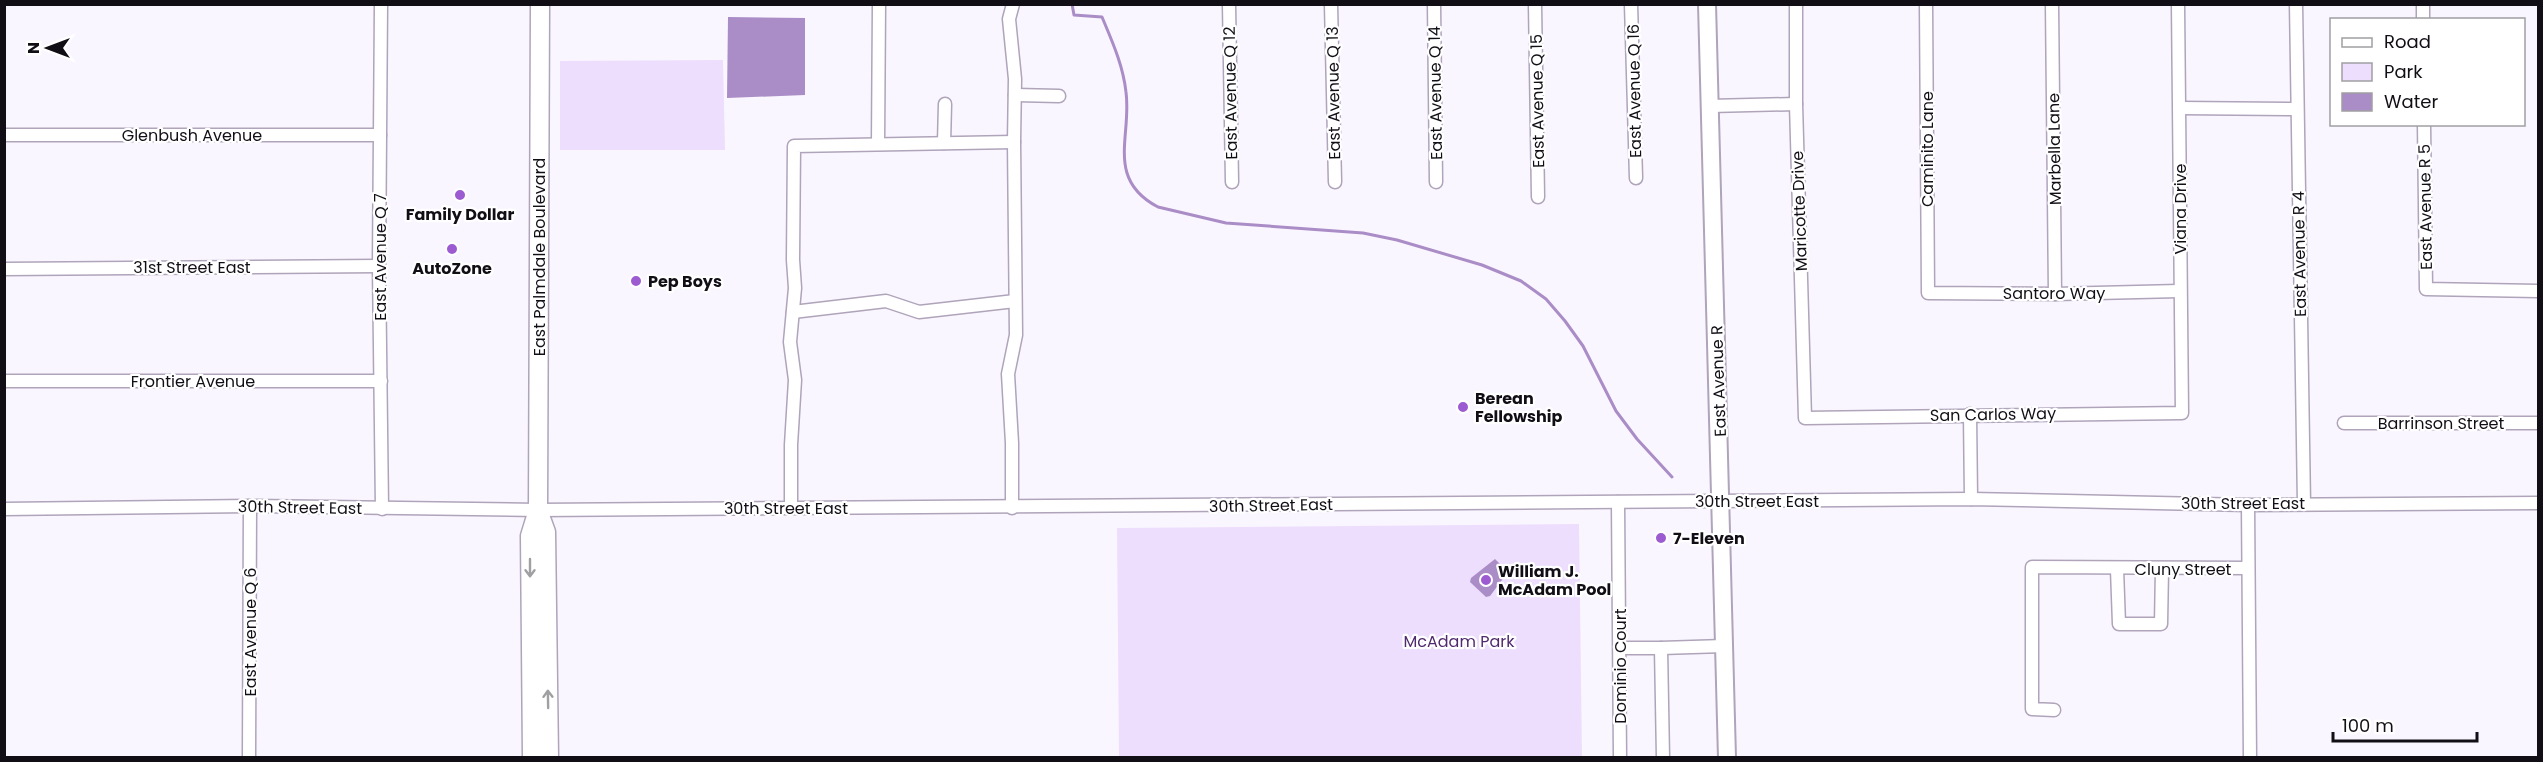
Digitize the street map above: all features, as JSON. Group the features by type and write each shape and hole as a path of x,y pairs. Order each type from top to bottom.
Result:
{"highway":[{"name":"East Palmdale Boulevard","path":"532,758 530,536 538,510 540,4"},
{"name":"East Palmdale Boulevard","path":"538,510 546,532 549,758"}],"main road":[{"name":"East Avenue R","path":"1707,4 1722,501 1727,758"}],"street":[{"name":"East Avenue Q 7","path":"381,4 379,266 382,509"},
{"path":"878,144 879,4"},
{"path":"1012,508 1012,443 1008,374 1016,335 1014,142 1016,95 1009,18 1013,4"},
{"name":"East Avenue Q 12","path":"1228,4 1232,182"},
{"name":"East Avenue Q 13","path":"1331,4 1335,182"},
{"name":"East Avenue Q 14","path":"1434,4 1436,182"},
{"name":"East Avenue Q 15","path":"1535,4 1538,197"},
{"name":"East Avenue Q 16","path":"1631,4 1636,178"},
{"name":"Maricotte Drive","path":"1796,4 1796,104 1805,418"},
{"name":"Caminito Lane","path":"1926,4 1928,293"},
{"name":"Marbella Lane","path":"2052,4 2055,294"},
{"name":"Viana Drive","path":"2178,4 2179,291 2182,413"},
{"name":"East Avenue R 4","path":"2296,4 2304,504"},
{"path":"1016,95 1059,96"},
{"path":"944,143 945,104"},
{"path":"1710,106 1796,104"},
{"path":"2180,108 2296,109"},
{"name":"East Avenue R 5","path":"2424,126 2426,290 2538,291"},
{"name":"Glenbush Avenue","path":"4,135 380,135"},
{"path":"791,508 790,446 795,380 790,342 793,312 794,146 1014,142"},
{"name":"31st Street East","path":"4,269 379,266"},
{"name":"Santoro Way","path":"1928,293 2055,294 2179,291"},
{"path":"793,312 886,301 919,312 1015,301"},
{"name":"Frontier Avenue","path":"4,381 381,381"},
{"name":"San Carlos Way","path":"1805,418 1970,414 2182,413"},
{"path":"1970,414 1971,500"},
{"name":"Barrinson Street","path":"2344,423 2538,423"},
{"name":"30th Street East","path":"4,509 250,506 538,510 1012,508 1971,500 2248,505 2538,503"},
{"name":"Dominio Court","path":"1618,502 1620,758"},
{"path":"2248,505 2250,758"},
{"name":"East Avenue Q 6","path":"249,758 250,506"},
{"name":"Cluny Street","path":"2054,710 2032,709 2032,567 2248,568"},
{"path":"2118,569 2119,624 2161,624 2162,569"},
{"path":"1620,648 1724,646"},
{"path":"1661,648 1663,758"}],"green space":[{"path":"723,60 725,150 560,150 560,61"},
{"name":"McAdam Park","path":"1579,524 1582,757 1119,757 1117,528"}],"water":[{"path":"728,17 805,18 805,95 727,98"},
{"name":"William J. McAdam Pool","path":"1495,559 1508,572 1490,596 1486,597 1470,582 1471,578"}],"waterway":[{"path":"1072,4 1074,15 1102,17 1117,53 1126,92 1124,156 1126,170 1131,183 1142,196 1158,207 1226,223 1363,233 1397,240 1482,265 1521,281 1546,299 1565,321 1583,346 1616,411 1637,439 1672,477"}],"place":[{"name":"Family Dollar","path":"460,195"},
{"name":"AutoZone","path":"452,249"},
{"name":"Pep Boys","path":"636,281"},
{"name":"Berean Fellowship","path":"1463,407"},
{"name":"7-Eleven","path":"1661,538"},
{"name":"William J. McAdam Pool","path":"1486,580"}]}
